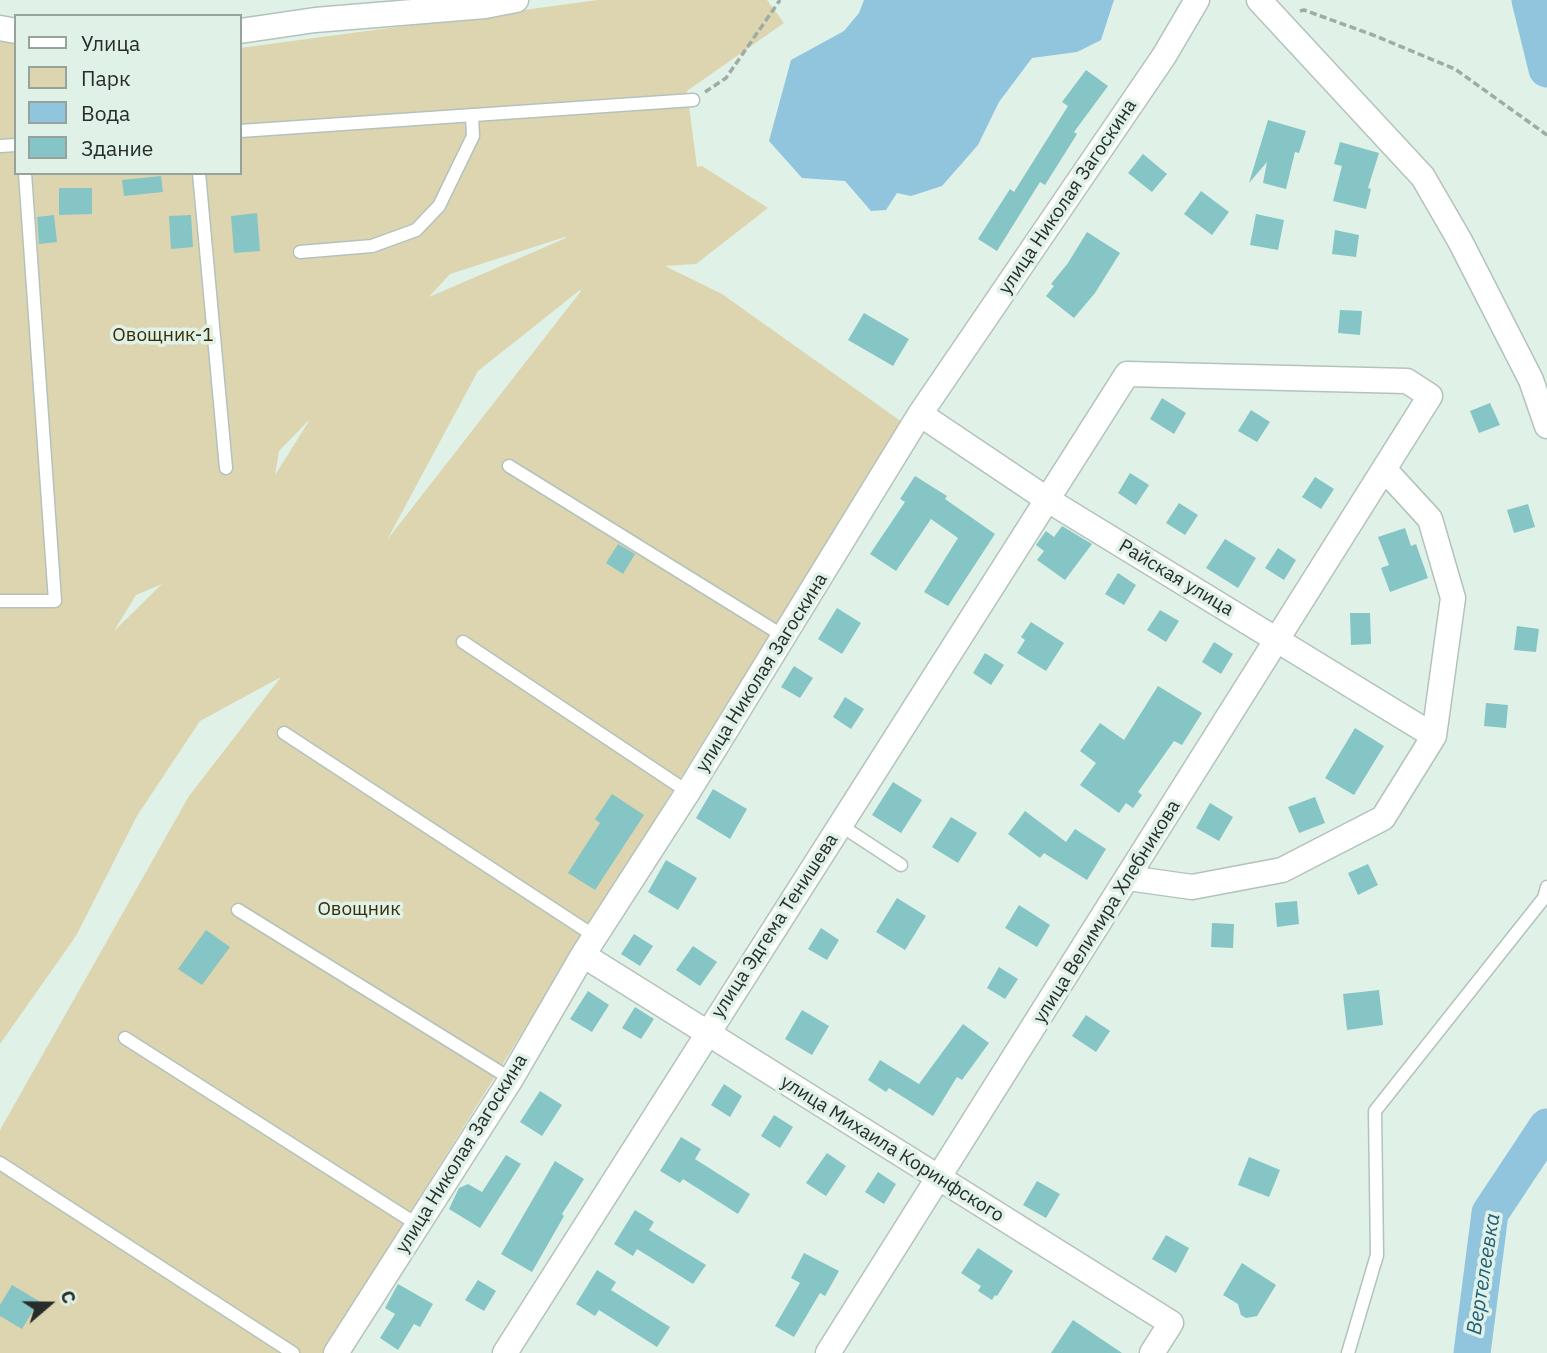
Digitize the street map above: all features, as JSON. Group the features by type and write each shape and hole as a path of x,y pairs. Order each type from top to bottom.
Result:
{"street":[{"path":"242,31 316,10 485,6 516,0"},
{"name":"улица Николая Загоскина","path":"336,1353 511,1079 590,946 785,637 920,414 1164,56 1197,0"},
{"path":"1267,9 1423,177 1460,241 1531,380 1547,426"},
{"name":"улица Эдгема Тенишева","path":"505,1353 1127,374 1407,381 1430,396 1385,470"},
{"name":"Райская улица","path":"920,414 1048,500 1434,736"},
{"path":"1128,878 1192,887 1282,870 1383,818 1434,736 1453,598 1430,519 1385,470"},
{"name":"улица Велимира Хлебникова","path":"828,1353 1385,470"},
{"name":"улица Михаила Коринфского","path":"590,946 707,1033 1171,1323 1152,1353"}],"lane":[{"path":"242,131 693,100"},
{"path":"300,252 372,246 416,230 439,206 473,136 472,116"},
{"path":"0,601 55,601 25,175"},
{"path":"199,175 226,468"},
{"path":"509,466 785,637"},
{"path":"463,642 688,792"},
{"path":"284,733 590,946"},
{"path":"840,825 901,865"},
{"path":"1348,1353 1377,1255 1374,1111 1544,898 1547,887"},
{"path":"239,910 511,1079"},
{"path":"125,1038 418,1225"},
{"path":"0,1163 293,1353"}],"path":[{"path":"693,100 726,78 779,0"},
{"path":"1267,9 1304,10 1455,69 1547,135"}],"green space":[{"path":"598,0 767,0 784,23 687,91 697,167 702,166 768,208 696,264 665,266 722,294 902,422 323,1353 0,1353 0,1130 189,796 281,677 200,721 137,816 76,936 0,1044 0,36 14,40 14,175 242,175 242,48","holes":["566,238 429,297 450,274","581,291 387,540 478,371","309,421 275,475 279,451","162,584 114,631 136,595"]}],"water":[{"path":"864,0 1114,0 1101,40 1077,52 1032,58 999,102 978,145 942,186 911,196 897,193 886,210 871,211 845,181 802,178 769,141 791,60 844,31 859,13"}],"building":[{"path":"1086,70 1108,86 1074,132 1077,134 1045,185 1040,182 997,251 978,239 1010,189 1014,192 1068,106 1062,102"},
{"path":"1268,120 1306,131 1299,153 1295,152 1286,189 1263,183 1267,162 1249,183"},
{"path":"1340,142 1379,153 1368,188 1371,189 1366,209 1333,201 1342,166 1334,164"},
{"path":"1143,154 1167,174 1152,192 1128,173"},
{"path":"161,176 163,192 124,196 122,180"},
{"path":"59,188 92,188 92,214 59,215"},
{"path":"1201,191 1229,212 1212,235 1184,214"},
{"path":"257,213 260,251 234,253 231,216"},
{"path":"1256,214 1284,220 1278,250 1250,245"},
{"path":"54,215 57,242 39,244 37,217"},
{"path":"191,215 193,247 171,249 169,216"},
{"path":"1335,230 1359,235 1356,257 1332,254"},
{"path":"1087,232 1120,253 1095,293 1074,318 1046,296 1054,286 1051,284"},
{"path":"1340,310 1362,311 1360,335 1338,333"},
{"path":"864,313 909,339 893,366 848,340"},
{"path":"1162,398 1186,413 1174,434 1150,419"},
{"path":"1490,403 1500,425 1479,433 1470,411"},
{"path":"1251,410 1270,422 1257,442 1238,431"},
{"path":"1130,473 1149,485 1136,505 1118,493"},
{"path":"915,476 947,496 945,499 995,534 948,606 924,592 958,538 931,519 896,571 870,554 905,502 900,499"},
{"path":"1315,477 1334,489 1321,509 1302,497"},
{"path":"1179,503 1198,515 1185,535 1166,523"},
{"path":"1528,504 1535,527 1514,533 1507,510"},
{"path":"1062,526 1092,544 1065,580 1037,560 1044,551 1036,545 1046,531 1054,537"},
{"path":"1405,528 1411,546 1416,544 1428,578 1390,592 1381,568 1389,565 1378,537"},
{"path":"1225,539 1256,558 1238,588 1206,568"},
{"path":"618,544 635,554 623,574 606,563"},
{"path":"1278,548 1296,560 1284,580 1265,568"},
{"path":"1118,573 1136,585 1124,605 1105,594"},
{"path":"837,608 861,623 842,654 818,639"},
{"path":"1160,610 1179,621 1166,642 1147,630"},
{"path":"1350,613 1370,613 1371,644 1351,645"},
{"path":"1031,622 1064,643 1046,671 1017,653 1025,640 1021,637"},
{"path":"1517,626 1539,629 1536,652 1514,650"},
{"path":"1214,642 1233,654 1221,674 1202,662"},
{"path":"985,653 1004,665 991,685 973,673"},
{"path":"794,666 813,678 800,698 781,687"},
{"path":"1158,686 1202,713 1182,745 1174,741 1138,792 1142,795 1133,808 1126,803 1119,813 1080,785 1096,763 1080,751 1100,723 1124,740"},
{"path":"845,697 864,709 851,729 833,717"},
{"path":"1486,703 1508,705 1506,728 1484,726"},
{"path":"1355,728 1384,746 1354,795 1325,778"},
{"path":"893,782 922,800 901,833 872,815"},
{"path":"713,789 747,809 730,839 696,818"},
{"path":"612,794 644,815 595,890 568,873 600,823 595,819"},
{"path":"1315,797 1325,823 1299,833 1288,807"},
{"path":"1210,803 1233,817 1219,841 1196,828"},
{"path":"1025,811 1066,842 1075,829 1106,849 1087,880 1044,853 1040,858 1008,834"},
{"path":"951,817 977,833 958,863 932,847"},
{"path":"666,860 697,878 678,910 648,892"},
{"path":"1368,864 1378,885 1358,895 1348,873"},
{"path":"897,898 926,916 905,950 876,932"},
{"path":"1297,901 1299,924 1277,927 1275,903"},
{"path":"1019,905 1050,925 1037,947 1005,928"},
{"path":"1212,923 1234,924 1233,948 1211,947"},
{"path":"821,928 839,940 827,960 808,949"},
{"path":"206,930 230,947 202,985 178,969"},
{"path":"634,934 653,946 640,966 621,954"},
{"path":"693,946 717,962 700,986 676,970"},
{"path":"999,967 1018,979 1005,999 987,988"},
{"path":"1379,990 1383,1025 1347,1030 1343,994"},
{"path":"588,991 609,1005 592,1032 570,1019"},
{"path":"635,1007 654,1019 641,1039 622,1028"},
{"path":"802,1010 829,1026 812,1055 785,1039"},
{"path":"1086,1015 1110,1031 1096,1052 1072,1036"},
{"path":"963,1024 989,1043 962,1080 957,1077 933,1116 889,1088 886,1092 868,1080 880,1060 919,1084"},
{"path":"724,1084 742,1096 730,1117 711,1105"},
{"path":"540,1091 562,1105 542,1136 520,1122"},
{"path":"774,1115 793,1127 780,1148 761,1136"},
{"path":"681,1137 701,1149 695,1159 750,1194 738,1214 683,1179 680,1183 660,1171"},
{"path":"827,1153 846,1166 826,1196 806,1183"},
{"path":"506,1155 521,1164 480,1228 449,1209 459,1188 468,1184 482,1192"},
{"path":"1249,1157 1280,1170 1269,1197 1238,1185"},
{"path":"555,1161 584,1179 562,1214 564,1216 532,1272 501,1254"},
{"path":"878,1172 896,1184 884,1204 865,1192"},
{"path":"1037,1181 1060,1194 1046,1218 1023,1205"},
{"path":"635,1210 654,1222 649,1230 706,1265 693,1284 637,1249 633,1256 614,1244"},
{"path":"1166,1235 1189,1248 1176,1273 1152,1259"},
{"path":"978,1248 1013,1271 992,1300 978,1291 981,1286 961,1273"},
{"path":"804,1253 839,1271 825,1296 820,1293 794,1337 775,1326 800,1283 791,1278"},
{"path":"1242,1263 1276,1285 1257,1316 1246,1318 1241,1315 1238,1304 1223,1295"},
{"path":"597,1270 616,1282 611,1290 670,1327 657,1347 599,1310 595,1316 576,1304"},
{"path":"478,1280 496,1291 484,1311 465,1300"},
{"path":"398,1284 433,1304 420,1327 414,1324 398,1350 380,1338 395,1314 385,1308"},
{"path":"12,1285 39,1301 22,1329 0,1316 0,1305"},
{"path":"1073,1320 1122,1353 1051,1353"}],"waterway":[{"name":"Вертелеевка","path":"1530,0 1547,69"},
{"name":"Вертелеевка","path":"1472,1353 1490,1213 1547,1127"}],"park label":[{"name":"Овощник-1","path":"163,336"},
{"name":"Овощник","path":"359,910"}]}
